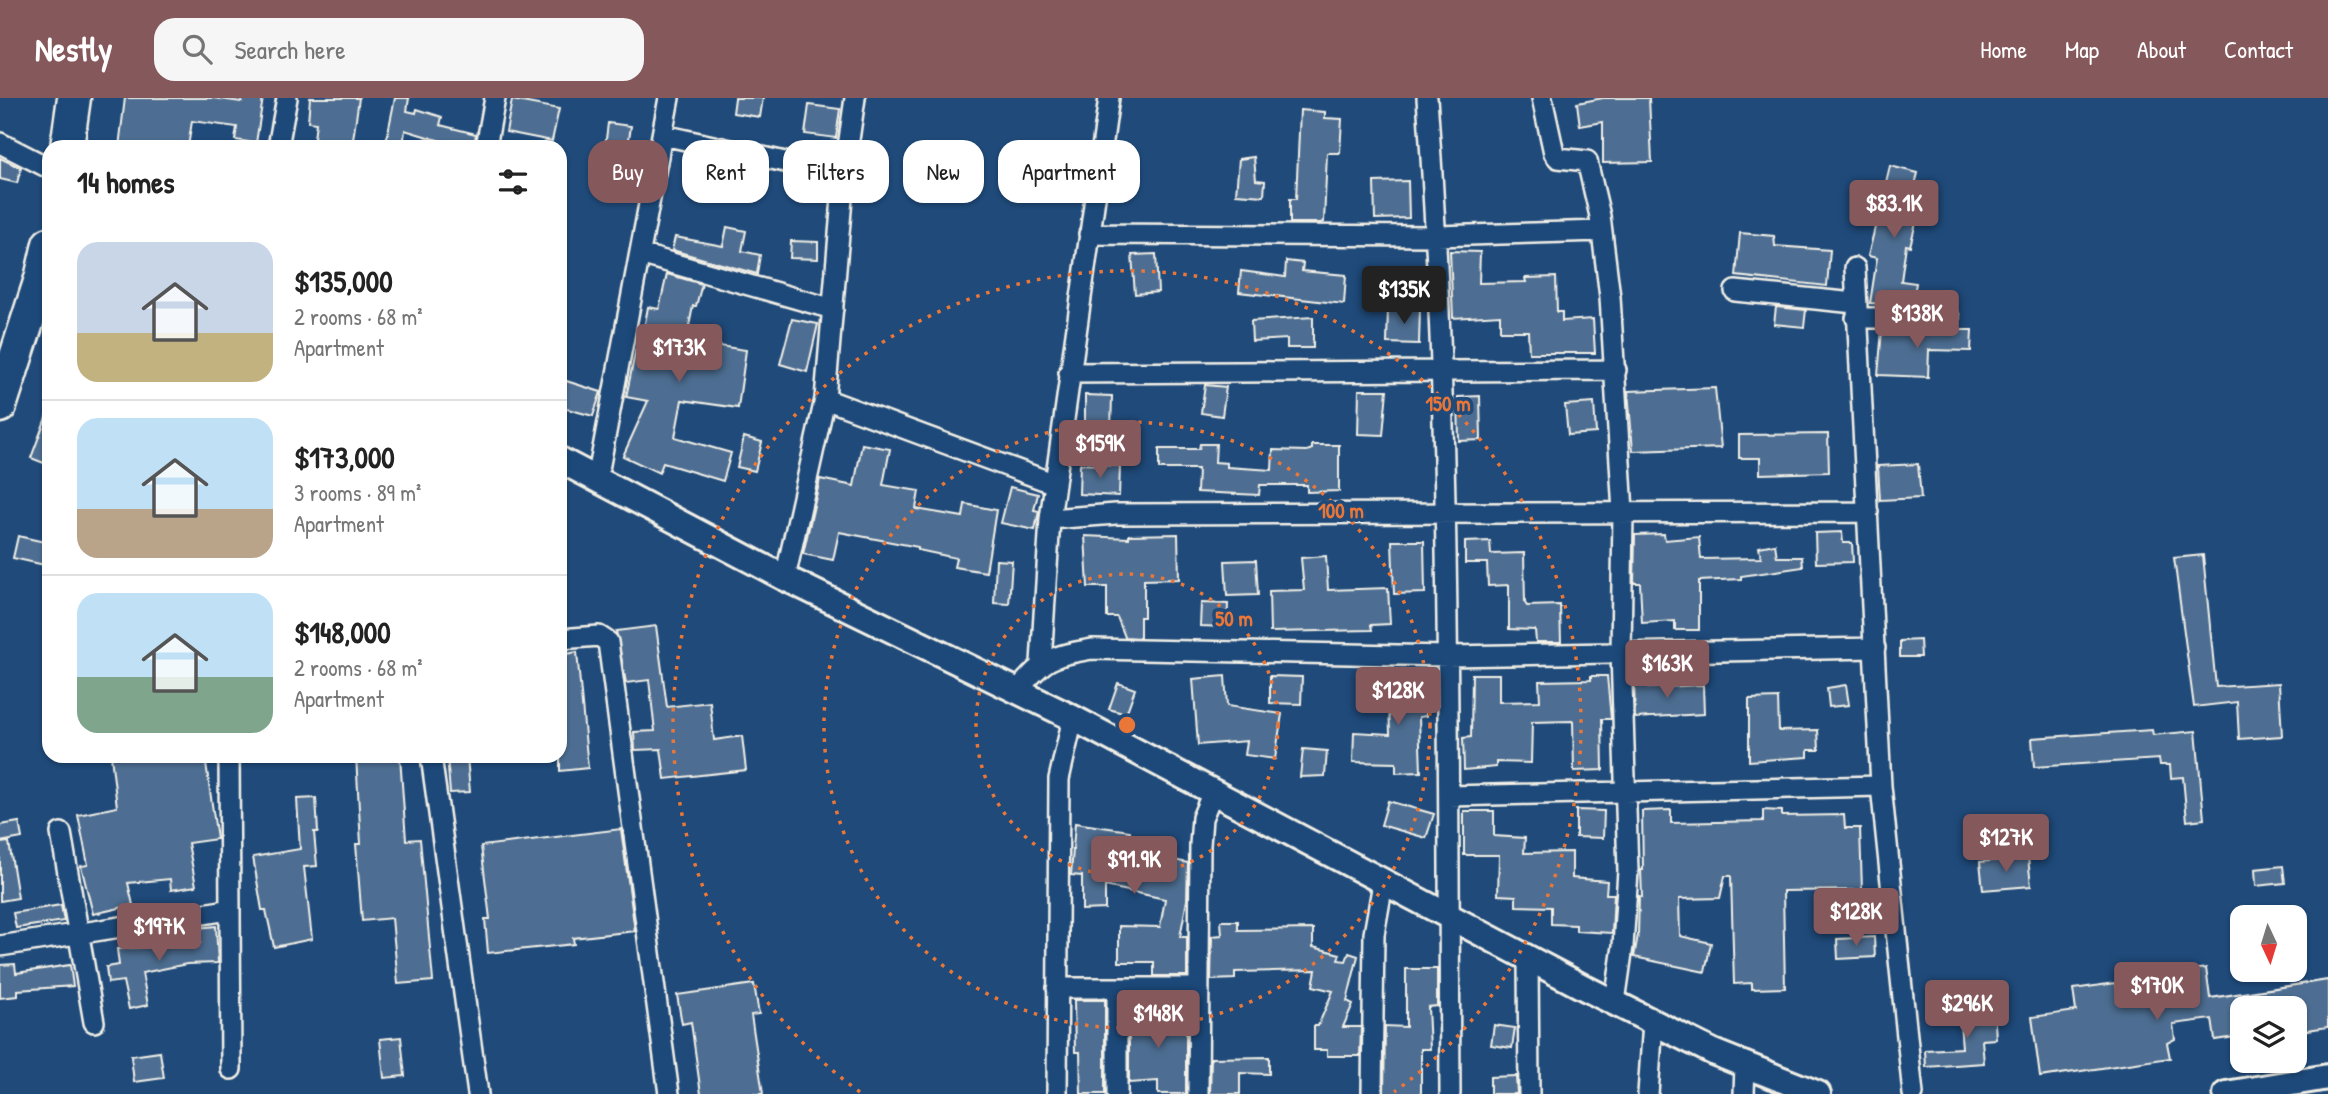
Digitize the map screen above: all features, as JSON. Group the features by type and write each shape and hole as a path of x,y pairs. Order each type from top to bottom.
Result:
{"main road":[{"path":"67,140 74,98"},
{"path":"0,406 42,275"}],"street":[{"path":"279,140 287,98"},
{"path":"487,140 495,98"},
{"path":"597,480 669,98"},
{"path":"849,140 855,98"},
{"path":"1041,663 1049,519 1110,98"},
{"path":"1427,98 1437,236 1448,656 1450,1094"},
{"path":"1542,98 1554,153 1558,158 1587,161 1602,231 1616,370 1623,512 1621,653 1628,871 1623,946 1615,1002"},
{"path":"663,135 783,162"},
{"path":"0,144 42,165"},
{"path":"785,578 825,398 842,203"},
{"path":"1089,234 1437,236 1602,231"},
{"path":"640,254 833,309"},
{"path":"1854,268 1881,786 1913,1094"},
{"path":"1735,291 1855,310 1949,318"},
{"path":"1069,373 1616,370"},
{"path":"825,398 1055,484"},
{"path":"567,464 785,578 1073,718 1449,918 1615,1002 1745,1065 1818,1094"},
{"path":"1049,519 1116,514 1868,512"},
{"path":"567,638 599,636 608,642 669,1094"},
{"path":"1018,690 1041,663 1064,654 1092,649 1448,656 1875,648"},
{"path":"1057,1094 1059,779 1073,718"},
{"path":"229,763 231,1069"},
{"path":"432,763 478,1094"},
{"path":"1449,796 1881,786"},
{"path":"1198,1094 1202,818 1213,792"},
{"path":"61,833 94,1022"},
{"path":"1372,1094 1374,934 1383,883"},
{"path":"0,946 228,910"},
{"path":"1528,958 1529,1094"},
{"path":"1057,988 1198,988"},
{"path":"1116,1094 1117,988"},
{"path":"1648,1094 1653,1021"},
{"path":"1744,1094 1745,1065"},
{"path":"2226,1094 2269,1090 2328,1077"}],"building":[{"path":"125,98 213,98 242,102 242,98 263,98 256,140 235,140 237,127 192,121 189,140 120,140"},
{"path":"310,98 359,98 353,140 314,140 316,123 308,122"},
{"path":"395,98 409,98 407,111 416,113 417,109 442,117 440,125 476,134 475,140 438,140 405,130 404,140 386,140"},
{"path":"735,98 763,98 760,117 733,113"},
{"path":"1603,98 1649,98 1652,162 1603,163 1603,122 1580,126 1577,103"},
{"path":"512,100 559,109 552,140 506,132"},
{"path":"809,105 840,109 836,138 805,134"},
{"path":"1300,110 1325,112 1325,118 1342,119 1340,153 1327,153 1324,222 1320,223 1290,223 1290,199 1296,199"},
{"path":"608,123 631,126 629,140 606,140"},
{"path":"1254,157 1256,180 1265,181 1264,196 1236,194 1239,159"},
{"path":"0,158 21,168 17,183 0,179"},
{"path":"1890,166 1918,173 1909,209 1919,211 1910,246 1906,245 1901,281 1916,283 1912,306 1870,303 1877,258 1868,256"},
{"path":"1408,181 1409,218 1375,219 1374,182"},
{"path":"727,227 746,231 742,251 760,255 757,274 672,250 675,237 723,246"},
{"path":"1740,233 1774,236 1775,246 1830,250 1827,286 1736,276"},
{"path":"791,241 818,242 818,259 790,258"},
{"path":"1450,251 1480,252 1479,283 1526,282 1525,278 1556,277 1557,312 1562,312 1562,321 1593,319 1595,353 1529,353 1528,331 1500,331 1500,315 1453,318"},
{"path":"1156,254 1158,292 1135,294 1132,255"},
{"path":"1286,261 1303,263 1302,271 1346,275 1344,304 1239,292 1241,271 1285,277"},
{"path":"667,274 702,284 696,306 693,306 686,341 746,350 738,408 682,400 675,437 731,453 723,481 663,463 659,473 623,456 648,401 626,397 636,349 640,350 648,307 659,309"},
{"path":"1388,307 1420,308 1419,344 1387,343"},
{"path":"1776,307 1806,310 1804,327 1774,324"},
{"path":"1313,317 1313,348 1287,348 1287,339 1252,341 1251,321"},
{"path":"792,319 818,324 807,372 780,364"},
{"path":"1882,330 1972,330 1971,351 1929,350 1928,377 1878,375"},
{"path":"567,381 601,392 593,416 567,409"},
{"path":"1205,385 1226,387 1222,416 1201,413"},
{"path":"1715,388 1721,448 1633,451 1628,391"},
{"path":"1359,390 1387,390 1383,435 1358,434"},
{"path":"1085,395 1112,396 1111,430 1085,429"},
{"path":"1480,396 1481,440 1459,441 1458,397"},
{"path":"1594,403 1596,433 1568,435 1565,405"},
{"path":"42,428 42,462 31,458"},
{"path":"1828,434 1829,472 1760,474 1760,458 1739,458 1739,435"},
{"path":"744,437 762,442 755,471 737,467"},
{"path":"862,444 890,449 883,485 919,491 916,509 963,517 965,504 996,510 986,572 954,567 956,558 918,550 918,547 839,532 833,560 803,554 820,479 854,486"},
{"path":"1200,444 1216,444 1215,462 1227,463 1227,467 1272,470 1273,450 1307,451 1312,449 1312,445 1339,445 1339,491 1307,492 1307,485 1260,485 1259,495 1197,492 1198,469 1159,469 1159,449 1199,449"},
{"path":"1080,464 1120,466 1119,496 1079,494"},
{"path":"1918,464 1921,498 1880,500 1878,466"},
{"path":"1010,487 1038,494 1034,510 1039,511 1035,530 1001,523"},
{"path":"1842,532 1843,543 1852,543 1853,562 1816,563 1815,533"},
{"path":"1178,534 1179,579 1144,580 1144,617 1140,617 1140,638 1125,637 1117,617 1107,617 1107,587 1088,587 1085,536 1129,538 1129,535"},
{"path":"1664,534 1665,540 1699,537 1701,559 1761,558 1759,547 1775,544 1777,557 1802,557 1803,567 1741,576 1741,579 1699,581 1699,630 1675,630 1675,621 1642,623 1640,583 1634,583 1635,535"},
{"path":"18,536 42,541 42,564 13,558"},
{"path":"1392,541 1424,541 1425,593 1394,594"},
{"path":"1490,541 1491,554 1524,553 1525,603 1527,606 1560,605 1561,642 1536,642 1535,630 1509,629 1509,585 1488,586 1487,563 1465,563 1465,542"},
{"path":"2203,555 2216,687 2279,683 2282,736 2239,739 2237,702 2194,707 2174,558"},
{"path":"1326,556 1328,590 1388,588 1390,624 1371,625 1372,630 1270,632 1269,591 1304,590 1301,558"},
{"path":"996,560 1012,561 1009,604 994,603"},
{"path":"1256,560 1258,595 1227,596 1225,561"},
{"path":"1201,603 1228,604 1227,627 1200,626"},
{"path":"656,626 667,707 710,702 714,740 742,736 746,770 665,779 661,749 635,750 634,732 655,731 649,680 626,683 616,631"},
{"path":"1920,640 1921,657 1900,657 1900,641"},
{"path":"577,652 588,768 560,771 560,763 567,763 567,654"},
{"path":"1426,673 1426,716 1419,717 1421,772 1396,773 1396,763 1353,762 1354,732 1390,734 1388,674"},
{"path":"1472,674 1499,674 1499,702 1540,701 1539,681 1591,680 1591,676 1607,676 1611,719 1602,719 1603,770 1574,771 1573,721 1532,722 1531,763 1496,762 1496,767 1464,770 1463,738 1471,737"},
{"path":"1225,676 1227,706 1282,714 1275,759 1245,755 1247,741 1198,745 1193,679"},
{"path":"1270,676 1302,677 1301,704 1270,703"},
{"path":"1634,678 1648,678 1648,688 1703,685 1704,714 1635,718"},
{"path":"1118,683 1135,689 1126,714 1109,709"},
{"path":"1846,685 1849,705 1829,707 1827,688"},
{"path":"1778,698 1779,731 1818,730 1819,750 1808,750 1808,757 1749,761 1749,699"},
{"path":"2152,730 2153,735 2196,731 2204,819 2187,821 2183,777 2171,778 2170,765 2160,765 2159,759 2034,767 2032,738"},
{"path":"1303,749 1327,751 1325,776 1300,777"},
{"path":"112,763 206,763 217,839 188,843 196,886 171,890 170,879 128,883 133,905 93,914 81,866 88,865 78,815 117,807"},
{"path":"356,763 400,763 406,840 420,839 433,981 398,984 392,918 362,921 356,844 361,844"},
{"path":"448,763 468,763 470,792 450,793"},
{"path":"316,798 318,832 314,832 317,866 304,867 312,939 274,947 266,910 262,910 253,857 300,849 297,799"},
{"path":"1388,801 1434,814 1426,838 1381,825"},
{"path":"1576,810 1604,811 1603,838 1576,837"},
{"path":"1671,810 1671,823 1763,821 1763,810 1782,811 1782,816 1844,815 1845,828 1860,828 1862,890 1783,891 1785,988 1752,989 1752,983 1734,984 1731,876 1725,876 1720,898 1679,899 1680,936 1711,943 1705,972 1634,957 1638,935 1639,896 1642,897 1642,811"},
{"path":"1464,811 1494,811 1494,836 1525,838 1524,853 1572,852 1572,878 1607,881 1606,894 1614,894 1612,933 1576,931 1576,925 1551,924 1551,907 1516,906 1516,896 1498,895 1499,855 1464,855"},
{"path":"19,822 22,838 0,842 0,825"},
{"path":"1075,823 1130,831 1126,861 1172,871 1174,860 1188,863 1187,900 1180,937 1187,937 1187,976 1154,976 1154,962 1119,962 1119,926 1160,927 1165,899 1105,886 1105,909 1082,910 1082,876 1071,875"},
{"path":"621,829 635,931 573,938 574,944 488,953 485,919 490,919 481,846"},
{"path":"9,842 18,898 0,901 0,843"},
{"path":"2028,857 2031,886 1983,890 1980,862"},
{"path":"2283,866 2285,883 2256,886 2255,869"},
{"path":"61,905 64,921 16,928 13,913"},
{"path":"1221,921 1238,921 1238,930 1313,929 1313,947 1340,954 1338,960 1346,961 1349,953 1358,956 1347,1001 1353,1004 1343,1027 1361,1027 1360,1056 1327,1056 1327,1050 1314,1050 1314,1026 1318,1026 1333,991 1313,986 1316,970 1235,972 1235,979 1211,980 1212,936 1222,935"},
{"path":"216,926 218,963 187,964 142,973 148,1005 129,1009 123,981 108,983 106,967 119,965 117,949 200,943 198,928"},
{"path":"1874,937 1875,957 1838,959 1837,939"},
{"path":"15,964 16,973 70,965 73,986 18,990 18,996 0,998 0,965"},
{"path":"2206,968 2210,998 2328,980 2328,1027 2307,1030 2307,996 2230,996 2230,1038 2215,1040 2212,1019 2173,1024 2175,1039 2167,1043 2170,1058 2040,1077 2032,1017 2076,1011 2073,989 2116,983 2119,1003 2170,995 2168,984 2192,980 2191,970"},
{"path":"1406,969 1437,969 1437,1006 1428,1007 1430,1049 1421,1049 1421,1094 1384,1094 1385,1026 1406,1027"},
{"path":"754,984 759,1014 751,1015 763,1094 701,1094 691,1022 682,1024 677,995"},
{"path":"1074,1000 1105,1000 1105,1094 1081,1094 1080,1052 1075,1052"},
{"path":"1994,1007 1996,1039 1982,1040 1984,1063 1926,1067 1925,1050 1962,1048 1959,1010"},
{"path":"1164,1010 1164,1015 1186,1016 1186,1094 1158,1094 1158,1081 1129,1083 1129,1011"},
{"path":"1494,1025 1515,1028 1512,1048 1491,1045"},
{"path":"401,1037 405,1076 384,1078 380,1039"},
{"path":"160,1052 164,1078 134,1082 131,1056"},
{"path":"1269,1057 1269,1074 1240,1073 1240,1094 1210,1094 1211,1058"},
{"path":"1516,1076 1517,1094 1490,1094 1490,1077"}]}
